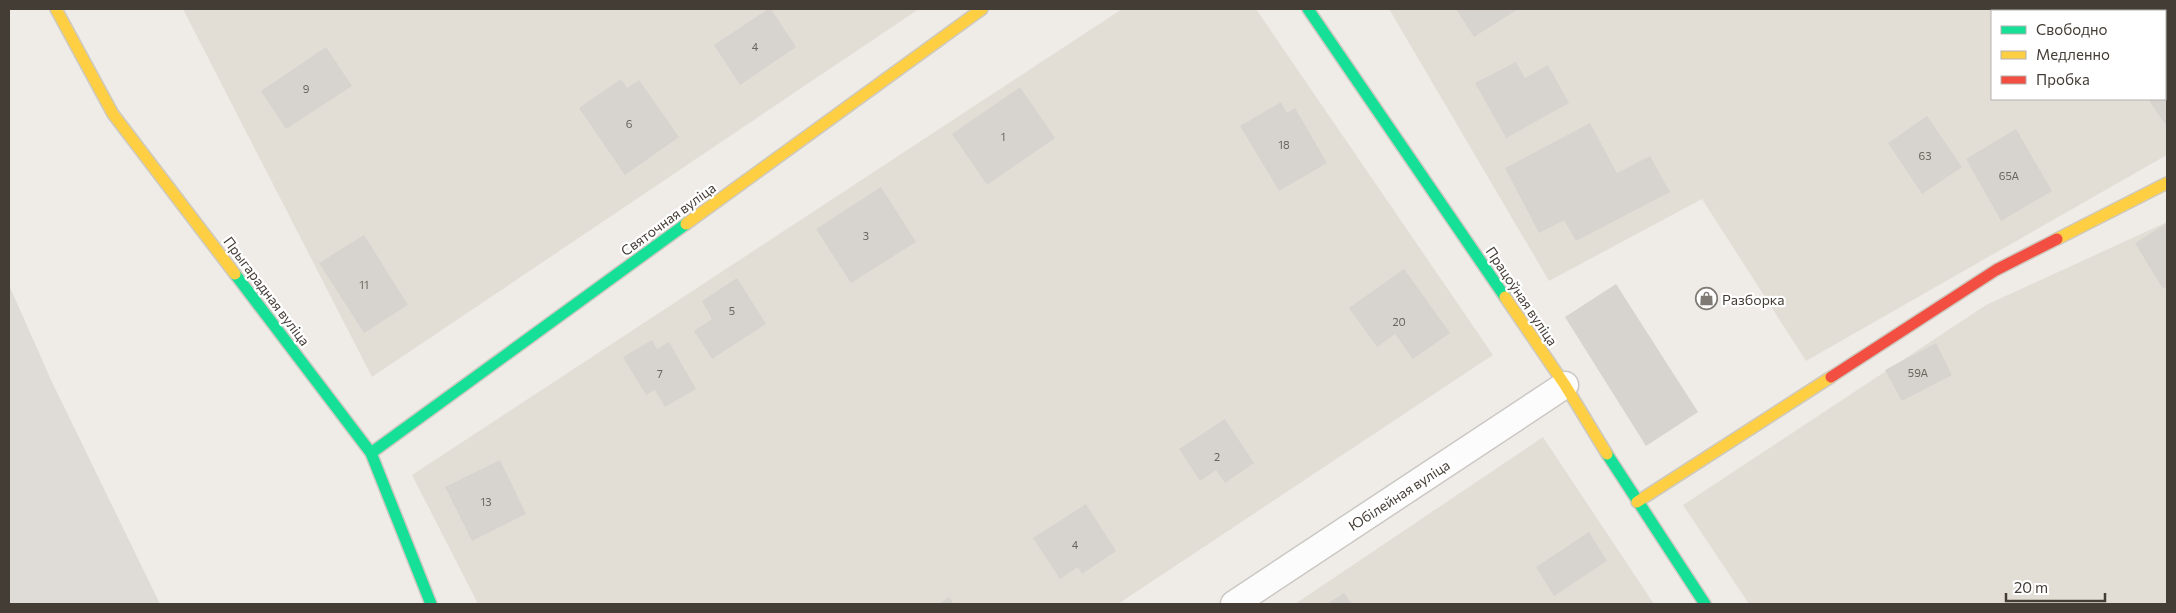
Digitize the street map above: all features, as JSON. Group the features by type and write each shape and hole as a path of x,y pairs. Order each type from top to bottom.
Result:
{"street":[{"name":"Прыгарадная вуліца","path":"56,9 113,114 371,453 430,604"},
{"name":"Святочная вуліца","path":"371,453 982,9"},
{"name":"Працоўная вуліца","path":"1308,9 1565,386 1637,502 1705,604"},
{"path":"1637,502 1996,270 2167,183"},
{"name":"Юбілейная вуліца","path":"1234,604 1565,386"}],"shaded area":[{"path":"183,9 919,9 372,377"},
{"path":"1122,9 1256,9 1493,355 1118,604 478,604 412,475"},
{"path":"1389,9 2167,9 2167,155 1806,361 1702,199 1549,281"},
{"path":"2167,222 2167,604 1749,604 1683,505 1986,305"},
{"path":"9,285 51,380 160,604 9,604"},
{"path":"1543,437 1654,604 1295,604"}],"building":[{"path":"768,9 771,9 796,47 740,85 714,45"},
{"path":"1456,9 1518,9 1474,37"},
{"path":"2167,9 2167,24 2166,10 2158,10"},
{"path":"326,47 352,86 286,129 261,91"},
{"path":"1516,62 1525,78 1548,65 1569,103 1506,138 1475,83"},
{"path":"2166,62 2167,127 2149,100 2166,100"},
{"path":"621,79 627,88 639,80 679,137 625,175 579,108"},
{"path":"1020,87 1055,138 987,185 952,134"},
{"path":"1281,102 1287,113 1295,108 1327,163 1279,191 1240,126"},
{"path":"1927,116 1962,167 1922,194 1888,143"},
{"path":"1590,123 1617,173 1650,156 1670,192 1576,241 1564,220 1539,233 1505,168"},
{"path":"2016,129 2052,191 2001,221 1966,159"},
{"path":"881,187 916,242 851,283 816,229"},
{"path":"2167,223 2167,286 2163,289 2135,243"},
{"path":"364,235 408,305 364,333 319,263"},
{"path":"1404,269 1450,333 1413,359 1395,334 1377,347 1349,308"},
{"path":"737,278 766,324 712,359 694,331 712,319 702,301"},
{"path":"1616,284 1698,412 1646,446 1565,317"},
{"path":"652,340 657,349 669,342 696,389 665,407 655,390 646,395 623,357"},
{"path":"1936,343 1952,375 1902,401 1885,370"},
{"path":"1225,419 1254,463 1225,483 1216,470 1200,481 1179,449"},
{"path":"500,460 526,514 472,541 445,487"},
{"path":"1086,504 1116,551 1082,574 1078,567 1060,579 1033,538"},
{"path":"1589,532 1607,561 1554,596 1536,567"},
{"path":"1344,593 1352,604 1327,604"},
{"path":"949,597 954,604 939,604"}],"traffic: fast":[{"path":"1308,9 1505,297"},
{"path":"371,453 686,224"},
{"path":"235,274 371,453 431,604"},
{"path":"1607,454 1705,604"}],"traffic: slow":[{"path":"56,9 113,114 235,274"},
{"path":"686,224 982,9"},
{"path":"2057,239 2167,183"},
{"path":"1505,297 1565,385 1607,454"},
{"path":"1637,502 1831,377"}],"traffic: jam":[{"path":"1831,377 1996,270 2057,239"}],"place":[{"name":"Разборка","path":"1706,299"}]}
